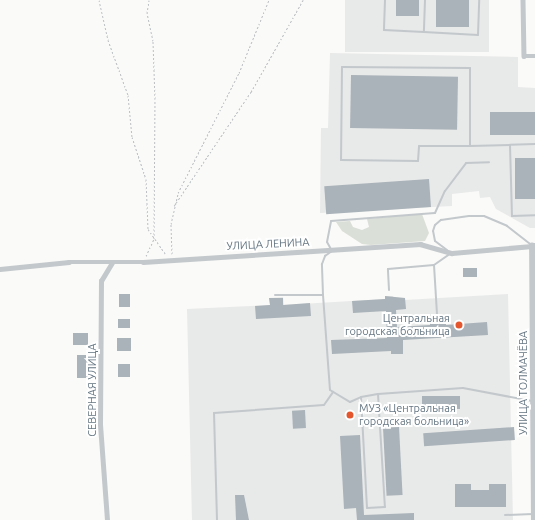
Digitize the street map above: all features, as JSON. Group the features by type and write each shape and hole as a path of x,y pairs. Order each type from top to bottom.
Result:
{"street":[{"path":"523,0 524,56 535,56"},
{"name":"УЛИЦА ЛЕНИНА","path":"0,269 69,262 143,262 420,244 452,253 534,246"},
{"name":"УЛИЦА ТОЛМАЧЁВА","path":"534,246 534,517"},
{"name":"СЕВЕРНАЯ УЛИЦА","path":"107,520 100,424 101,281 112,263"}],"lane":[{"path":"385,0 384,30 478,35 479,0"},
{"path":"424,32 425,0"},
{"path":"470,146 470,68 342,67 341,160 418,161 419,146 470,146 510,146 535,144"},
{"path":"510,146 512,216 535,215"},
{"path":"489,162 466,163 445,191 435,213 331,220 327,242 332,250 325,256 322,264 330,390 350,402 361,397 378,394 463,388 533,402"},
{"path":"389,290 388,269 434,265 452,253 435,241 433,231 441,220 469,216 484,216 507,226 534,246"},
{"path":"434,265 437,314"},
{"path":"274,295 323,295"},
{"path":"217,520 214,413 324,405 333,392"},
{"path":"361,397 367,508 386,507 378,394"},
{"path":"506,514 534,517"}],"path":[{"path":"99,0 108,40 128,95 132,137 146,179 148,229 171,260"},
{"path":"143,262 154,239 155,99 153,41 147,13 149,0"},
{"path":"171,260 173,208 178,193 239,73 269,0"},
{"path":"173,208 251,92 303,0"}],"shaded area":[{"path":"345,0 489,0 489,52 345,52"},
{"path":"330,53 518,57 518,87 535,88 535,228 530,228 496,209 490,197 480,198 479,191 452,194 452,206 320,213 321,128 328,128"},
{"path":"422,214 429,233 425,241 371,245 362,244 342,231 336,222 350,221 353,227 362,230 369,227 367,219"},
{"name":"МУЗ «Центральная городская больница»","path":"508,294 513,520 192,520 187,309 270,305 269,298 283,297 284,305 385,299 385,296 393,296 394,299 405,300"}],"building":[{"path":"396,0 419,0 419,16 396,16"},
{"path":"436,0 469,0 469,27 436,27"},
{"path":"351,75 458,77 457,130 350,128"},
{"path":"490,112 535,112 535,135 490,135"},
{"path":"515,158 535,158 535,199 515,199"},
{"path":"429,179 431,207 326,214 324,186"},
{"path":"463,268 477,268 477,277 463,277"},
{"path":"119,294 130,294 130,307 119,307"},
{"name":"Центральная городская больница","path":"385,296 405,298 406,309 396,310 397,327 430,325 430,318 446,318 446,325 487,322 488,335 403,340 403,354 391,354 391,351 332,354 331,340 387,338 386,311 353,313 352,301 385,299"},
{"path":"269,298 283,298 283,305 310,303 311,316 256,319 255,306 270,305"},
{"path":"118,319 130,319 130,328 118,328"},
{"path":"73,333 88,333 88,345 73,345"},
{"path":"117,338 131,338 131,351 117,351"},
{"path":"77,355 91,355 91,378 77,378"},
{"path":"118,364 130,364 130,377 118,377"},
{"path":"422,396 460,396 460,409 422,409"},
{"path":"305,410 306,428 293,429 292,411"},
{"path":"399,427 403,495 387,496 383,428"},
{"path":"514,427 515,440 424,446 423,433"},
{"path":"360,435 364,515 414,513 414,520 357,520 356,508 344,509 340,436"},
{"path":"455,484 471,484 471,490 489,490 489,484 506,484 506,507 455,507"},
{"path":"235,495 244,495 249,520 236,520"}],"place":[{"name":"Центральная городская больница","path":"459,325"},
{"name":"МУЗ «Центральная городская больница»","path":"350,415"}]}
